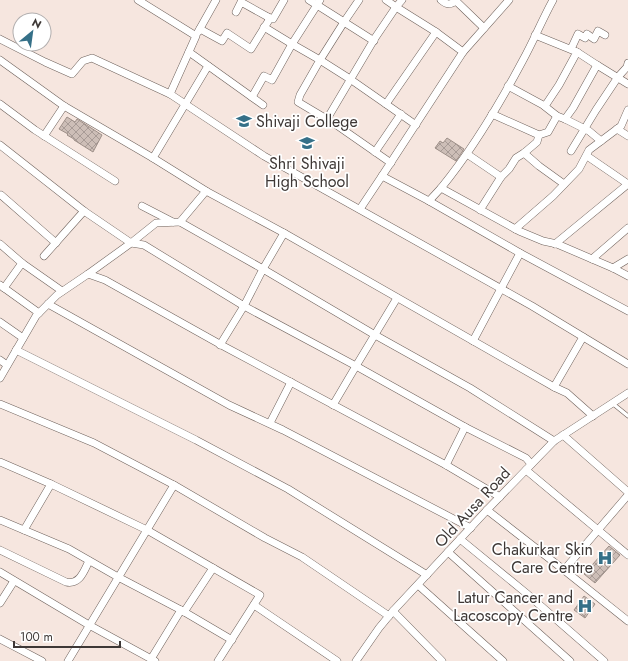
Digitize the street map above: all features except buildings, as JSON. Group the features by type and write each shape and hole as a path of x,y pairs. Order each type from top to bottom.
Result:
{"street":[{"path":"138,0 198,32 222,41 227,33 251,49 269,20 268,17"},
{"path":"170,94 198,32 216,0"},
{"path":"236,12 241,1 273,19 284,0"},
{"path":"309,0 319,2 344,22 374,40"},
{"path":"359,0 320,60 298,102 335,124 391,163"},
{"path":"386,0 436,32 463,52"},
{"path":"327,119 374,40 402,0"},
{"path":"441,0 447,5 451,5 456,0 484,28"},
{"path":"360,209 463,52 509,0"},
{"path":"429,201 457,169 492,114 523,60 553,0"},
{"path":"252,97 264,76 272,80 292,44 319,2"},
{"path":"264,27 350,79 416,125"},
{"path":"545,106 559,85 574,51 578,34 585,38 588,34 594,39 598,31 605,35"},
{"path":"386,104 436,32"},
{"path":"536,35 574,51 628,84"},
{"path":"0,39 72,74 83,61 92,58 170,94 264,156 360,209 628,364"},
{"path":"189,52 263,105"},
{"path":"0,60 64,106 206,191 284,233 567,393 593,416"},
{"path":"572,152 596,110 618,77 627,67 628,63"},
{"path":"565,119 596,65"},
{"path":"153,158 208,66"},
{"path":"508,86 545,106 557,116 585,130 601,141"},
{"path":"0,104 44,136 115,181"},
{"path":"44,136 64,106"},
{"path":"514,229 554,196 579,169 589,150 621,126 628,110"},
{"path":"375,152 401,114"},
{"path":"492,114 539,135 548,132 557,116"},
{"path":"618,129 628,136"},
{"path":"480,210 501,177 509,169 516,158 537,142 539,135"},
{"path":"0,145 84,211 131,243 144,246 244,306 465,427 526,458 529,467 598,530 628,555"},
{"path":"524,153 564,184"},
{"path":"467,154 501,177"},
{"path":"555,244 628,184 587,156"},
{"path":"382,176 628,311"},
{"path":"441,188 514,229 543,242 555,244 592,259 628,276"},
{"path":"0,378 36,316 57,294 88,274 156,223 176,222 206,191"},
{"path":"2,195 56,243"},
{"path":"142,206 176,222 263,269 375,335 470,388 554,441"},
{"path":"44,256 84,211"},
{"path":"592,259 628,228"},
{"path":"220,345 244,306 284,233"},
{"path":"0,244 22,263 62,291"},
{"path":"473,341 520,253"},
{"path":"613,268 628,259"},
{"path":"22,263 2,286 39,313"},
{"path":"88,274 105,280 220,345 446,465 500,496"},
{"path":"333,405 397,298"},
{"path":"48,304 229,405 270,423 471,528"},
{"path":"0,322 23,338"},
{"path":"554,387 583,337"},
{"path":"16,350 196,440 288,489 427,575"},
{"path":"0,360 7,365"},
{"path":"270,423 291,382"},
{"name":"Old Ausa Road","path":"356,661 391,613 500,496 554,441 628,393"},
{"path":"0,404 94,443 174,485 265,538 302,557 391,613 442,661"},
{"path":"446,465 465,427"},
{"path":"563,435 628,492"},
{"path":"0,462 51,484 147,530 260,595 218,661"},
{"path":"24,530 51,484"},
{"path":"68,661 174,485"},
{"path":"564,570 628,495"},
{"path":"487,510 628,621"},
{"path":"0,520 69,549 183,611 232,640"},
{"path":"460,539 526,592 604,661"},
{"path":"0,550 66,582 72,583 79,579 89,561"},
{"path":"448,552 570,661"},
{"path":"0,572 89,625 153,660 183,611 213,568"},
{"path":"0,604 14,581"},
{"path":"418,585 503,661"},
{"path":"254,605 337,661"},
{"path":"0,639 42,661"}],"lane":[{"path":"612,404 628,416"}],"place":[{"name":"Shivaji College","path":"244,121"},
{"name":"Shri Shivaji High School","path":"307,143"},
{"name":"Chakurkar Skin Care Centre","path":"605,558"},
{"name":"Latur Cancer and Lacoscopy Centre","path":"585,606"}]}
